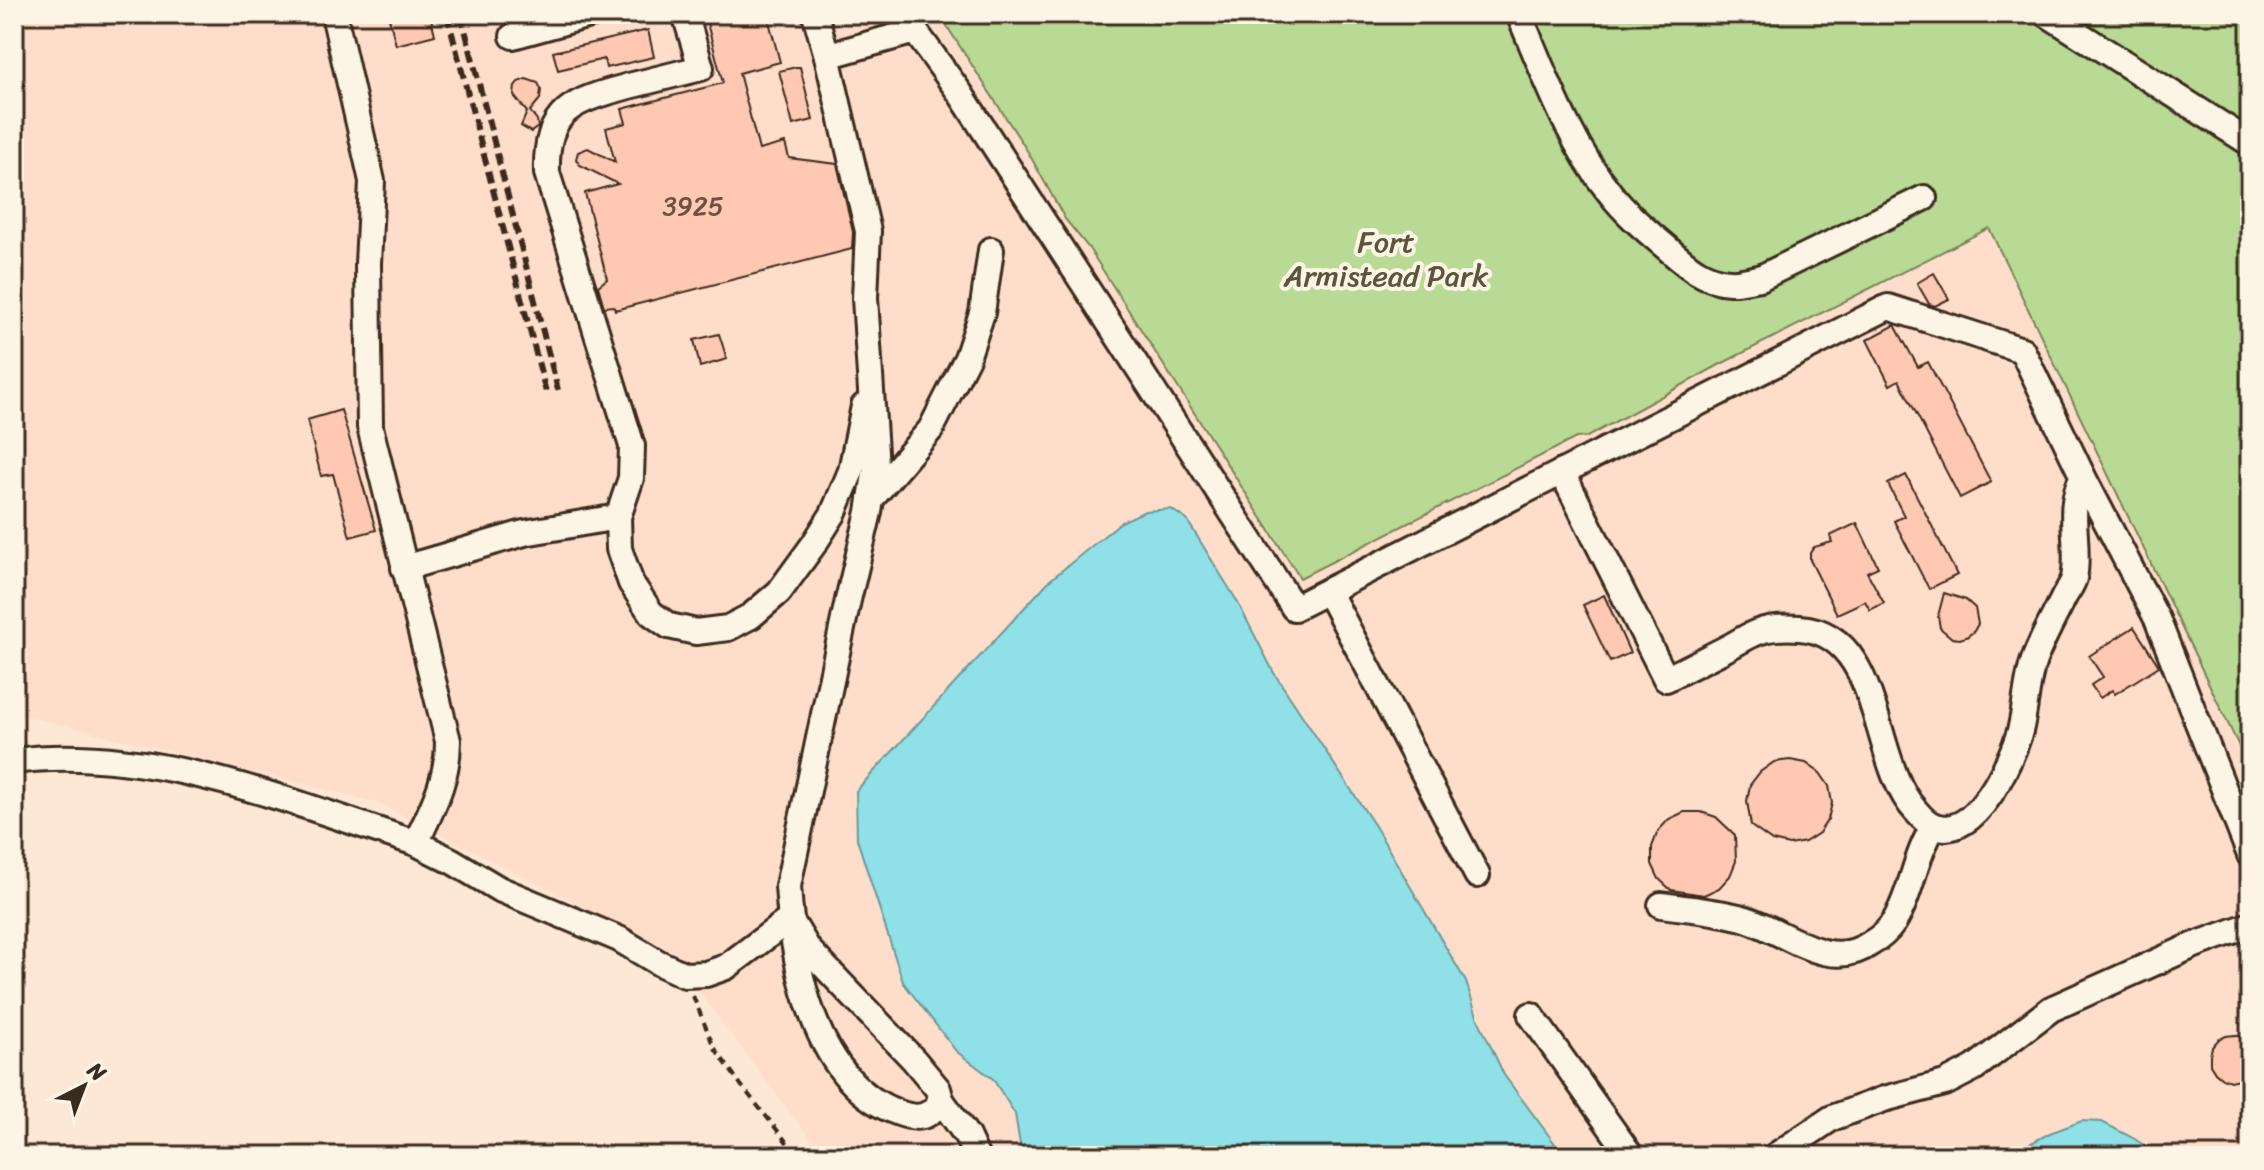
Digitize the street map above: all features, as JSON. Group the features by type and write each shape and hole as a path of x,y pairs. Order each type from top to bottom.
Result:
{"street":[{"path":"334,14 372,181 368,264 370,427 448,741 448,763 441,787 416,843"},
{"path":"513,36 593,14"},
{"path":"685,14 701,68 583,98 563,113 551,131 546,150 547,173 632,446 631,478 618,517 619,549 631,583 651,613 669,626 696,632 728,628 751,616 779,592 833,514 851,471 871,374"},
{"path":"815,14 868,231 865,298 876,468 796,841 788,886 790,919 805,996 839,1066 862,1092 882,1107 912,1118 924,1117 935,1110 941,1100"},
{"path":"1519,14 1570,130 1610,194 1652,236 1686,265 1708,278 1731,283 1760,278 1924,198"},
{"path":"2047,14 2250,143"},
{"path":"827,56 915,31 960,93 1294,608 1888,307 2022,350 2083,477 2157,619 2250,855"},
{"path":"871,499 931,429 967,358 982,313 991,250"},
{"path":"1562,472 1666,679 1758,632 1784,627 1813,629 1831,636 1847,651 1858,669 1896,781 1909,804 1934,826 1947,828 1963,825 1980,810 2020,732 2033,662 2073,582 2074,503 2083,477"},
{"path":"404,568 524,533 618,517"},
{"path":"1328,591 1477,875"},
{"path":"14,761 43,757 96,758 181,770 276,797 416,843 499,889 619,939 685,975 706,974 726,967 790,919"},
{"path":"1661,905 1729,914 1827,953 1854,954 1880,938 1892,926 1907,893 1918,856 1934,826"},
{"path":"790,919 808,949 938,1089 941,1100 967,1136 976,1156"},
{"path":"1775,1156 1832,1118 1884,1099 1945,1083 1974,1068 2051,1009 2192,946 2250,925"},
{"path":"1531,1015 1631,1156"}],"path":[{"path":"685,975 714,1047 798,1156"},
{"path":"14,1154 23,1156"}],"shaded area":[{"path":"14,14 939,14 1300,578 1989,227 2250,769 2250,1156 2161,1156 2133,1138 2050,1133 2007,1156 823,1156 665,948 375,802 26,716 14,722"}],"green space":[{"name":"Fort Armistead Park","path":"939,14 2250,14 2250,769 1989,228 1719,365 1587,437 1576,438 1300,578 1088,247 1065,219 1028,152"}],"water":[{"path":"1171,509 1187,520 1237,601 1274,673 1375,826 1466,982 1478,1019 1504,1075 1564,1156 1022,1156 1015,1114 993,1079 956,1051 903,982 857,839 856,791 1049,581 1121,522 1145,511"},
{"path":"2082,1121 2102,1122 2161,1156 2007,1156 2050,1133"}],"building":[{"path":"388,14 430,14 435,35 396,45"},
{"path":"742,14 767,14 780,62 739,73 759,150 785,143 789,158 837,164 853,232 852,249 615,310 614,306 604,307 598,286 607,279 585,193 618,184 580,165 576,159 578,152 588,148 615,162 606,128 626,123 622,109 723,83 707,23"},
{"path":"648,30 654,57 606,68 604,59 558,70 553,52"},
{"path":"800,67 813,120 793,125 779,71"},
{"path":"526,79 538,83 541,89 540,99 530,111 538,127 531,132 521,126 527,112 514,96 515,86"},
{"path":"1934,273 1949,299 1935,306 1929,304 1917,283"},
{"path":"1895,325 1918,367 1928,362 1991,482 1960,498 1899,380 1890,385 1867,340"},
{"path":"719,334 727,359 700,367 694,340"},
{"path":"341,410 376,530 350,537 333,474 321,476 307,420"},
{"path":"1906,475 1957,575 1929,589 1894,521 1904,516 1888,484"},
{"path":"1857,523 1878,567 1867,572 1884,603 1870,610 1865,601 1837,614 1810,560 1810,553 1814,547 1832,542 1830,536"},
{"path":"1944,593 1966,600 1975,608 1978,624 1968,636 1952,638 1940,628 1938,616"},
{"path":"1604,595 1630,653 1610,662 1583,605"},
{"path":"2134,627 2159,666 2115,694 2112,690 2100,698 2091,685 2103,677 2089,656"},
{"path":"1790,760 1806,763 1820,773 1829,786 1832,803 1828,819 1819,833 1805,842 1789,845 1772,841 1751,826 1747,801 1750,785 1760,772 1774,762"},
{"path":"1684,812 1701,812 1716,817 1735,835 1736,861 1730,876 1719,888 1704,895 1671,890 1659,879 1652,864 1652,847 1658,831 1669,819"},
{"path":"2235,1035 2250,1043 2250,1073 2230,1081 2215,1072 2210,1064 2210,1055 2218,1040"}],"railway":[{"path":"447,14 546,392"},
{"path":"461,14 558,390"}]}
